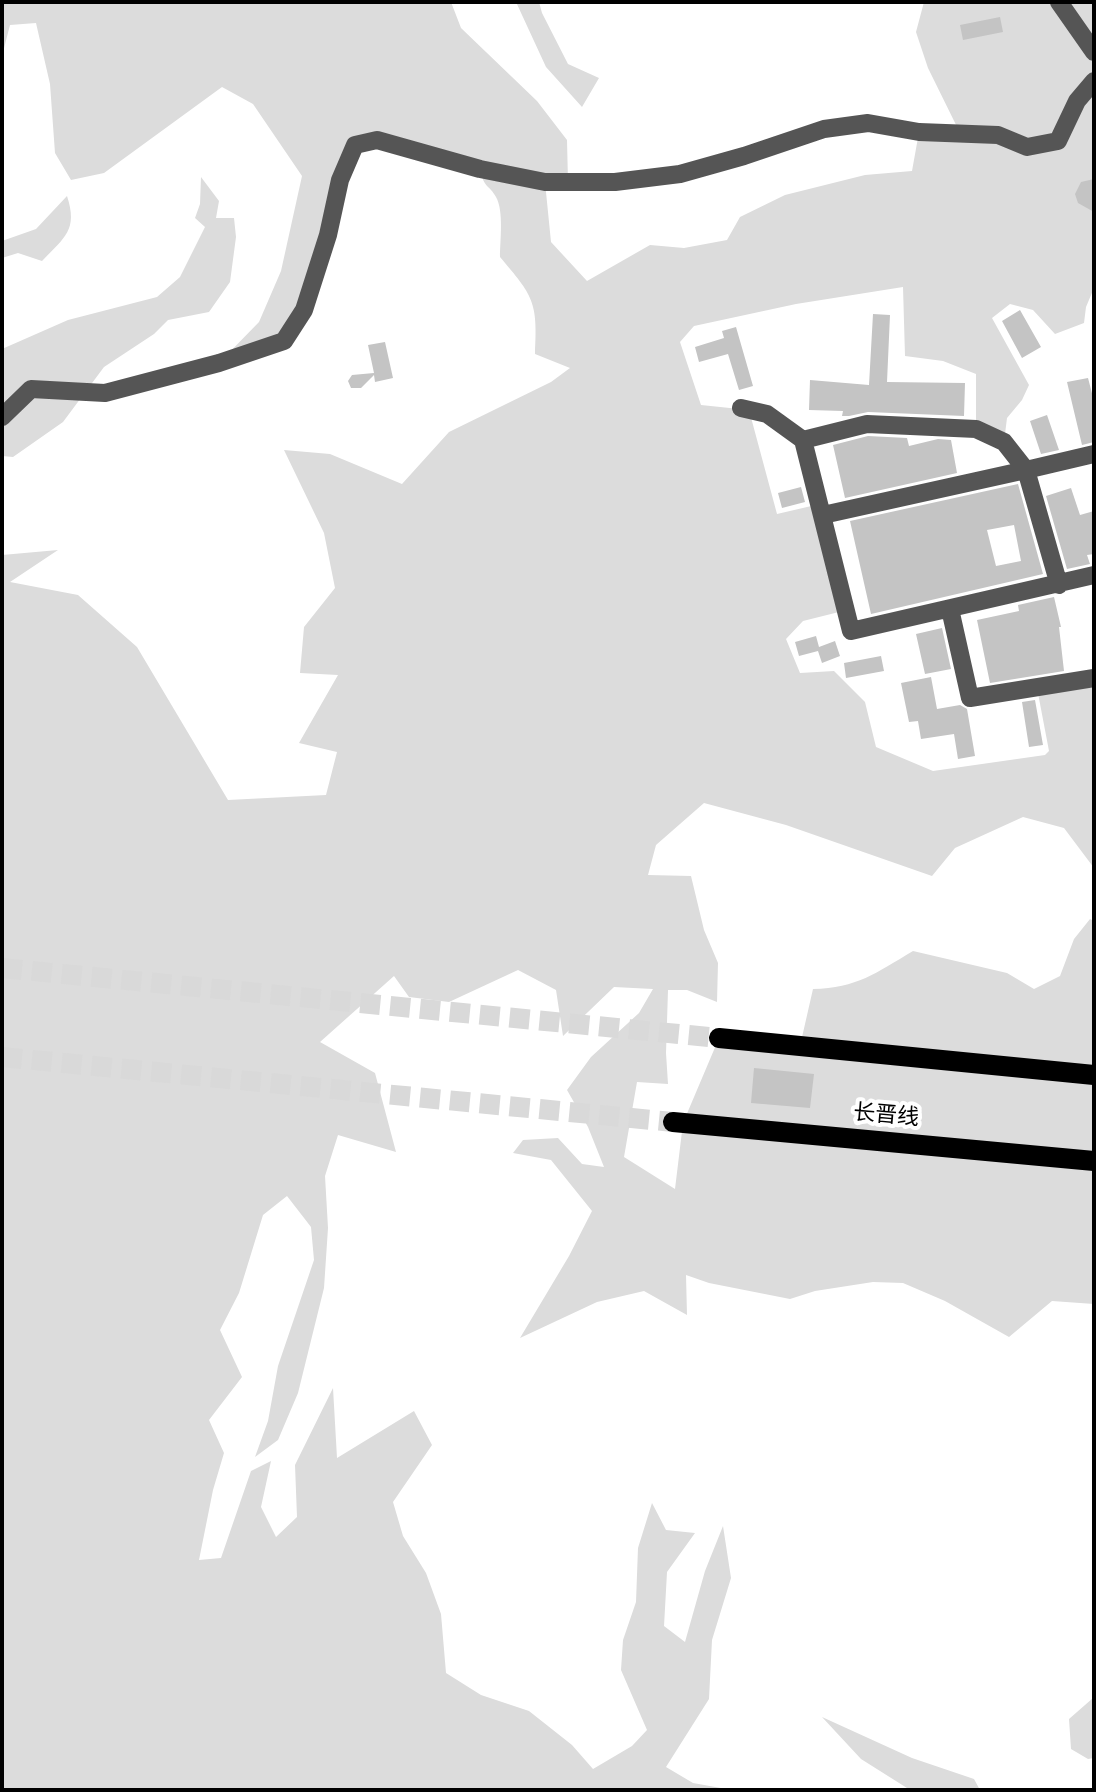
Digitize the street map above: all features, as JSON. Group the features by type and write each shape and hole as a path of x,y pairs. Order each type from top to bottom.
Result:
{"main road":[{"path":"719,1038 1094,1075"},
{"name":"长晋线","path":"673,1122 1094,1161"}],"street":[{"path":"1059,2 1094,52"},
{"path":"2,417 31,389 105,393 219,363 284,341 304,310 328,235 340,180 355,145 377,140 480,169 545,182 615,182 680,174 824,129 868,123 919,132 998,135 1027,147 1058,141 1077,101 1094,81"},
{"path":"741,408 767,414 803,440 851,631 1094,575"},
{"path":"803,440 867,424 976,429 1004,442 1026,470 1059,585"},
{"path":"823,515 1094,454"},
{"path":"950,609 970,698 1089,683"}],"shaded area":[{"path":"2,2 451,2 461,28 537,101 567,140 568,182 545,182 551,242 587,281 650,245 684,248 727,240 740,217 785,195 865,175 912,171 919,132 960,133 928,68 916,32 924,2 1094,2 1094,288 1086,307 1084,323 1055,334 1033,310 1010,304 992,318 1029,385 1022,400 1007,418 1004,442 976,429 976,374 943,361 905,356 903,287 796,304 694,326 680,342 701,405 749,410 777,514 820,504 847,610 803,621 786,639 800,673 834,671 865,702 876,747 933,771 1045,755 1049,751 1037,688 1094,678 1094,868 1064,828 1023,817 955,848 932,876 786,825 704,803 656,845 648,875 691,876 704,930 718,963 717,1002 687,990 668,990 668,1084 637,1082 624,1157 675,1189 683,1123 719,1038 800,1046 813,989 854,982 913,951 1007,973 1034,989 1060,976 1074,939 1090,919 1094,921 1094,1304 1052,1301 1009,1337 945,1301 903,1283 873,1282 815,1291 790,1299 709,1283 686,1275 687,1315 644,1291 597,1302 520,1338 592,1211 551,1160 513,1153 523,1140 558,1138 582,1164 604,1167 588,1127 567,1090 591,1057 639,1013 653,989 614,987 563,1036 556,990 518,970 449,1002 409,997 394,976 320,1042 375,1073 396,1152 338,1135 325,1176 328,1228 324,1288 298,1393 278,1440 255,1457 268,1421 278,1366 314,1260 311,1227 287,1196 263,1215 239,1293 220,1330 242,1377 209,1420 224,1453 199,1560 221,1558 251,1471 271,1461 261,1507 276,1537 297,1517 295,1465 333,1388 337,1458 414,1411 432,1445 393,1502 403,1536 426,1573 441,1614 446,1673 481,1695 529,1711 572,1745 593,1769 632,1746 647,1730 621,1670 623,1640 636,1602 638,1548 652,1503 666,1530 695,1533 667,1572 664,1626 685,1642 705,1571 723,1526 731,1578 712,1640 709,1699 666,1767 693,1783 732,1790 2,1790 2,555 58,550 10,582 78,595 137,647 228,800 326,795 337,752 299,743 338,675 300,673 304,627 335,588 324,533 284,450 330,454 402,484 449,432 551,382 570,368 535,354 534,310 520,281 500,257 501,218 498,203 483,180 480,169 426,152 355,145 284,341 219,363 259,322 281,271 302,176 253,104 222,87 104,173 71,180 55,153 50,84 36,23 10,25 2,56"},
{"path":"516,2 539,2 568,64 599,78 582,107 546,67"},
{"path":"201,177 219,201 216,218 234,218 236,237 230,282 209,312 168,320 154,334 104,367 63,422 13,457 2,456 2,349 68,320 157,297 180,277 205,227 195,218 200,204"},
{"path":"67,196 70,225 63,239 42,261 18,253 2,258 2,241 36,229"},
{"path":"1093,1698 1094,1758 1088,1759 1071,1749 1069,1719"},
{"path":"822,1717 912,1758 974,1779 980,1790 906,1790 861,1759"}],"building":[{"path":"1000,17 1003,32 963,40 960,25"},
{"path":"1094,179 1094,212 1078,203 1075,194 1081,182"},
{"path":"1020,310 1041,347 1022,358 1002,321"},
{"path":"873,314 890,315 887,382 965,383 964,416 868,412 842,416 843,411 809,410 810,380 869,385"},
{"path":"736,327 753,386 739,390 728,354 699,362 695,347 724,338 722,331"},
{"path":"385,342 393,378 375,382 374,375 361,388 351,388 348,381 352,375 374,373 368,345"},
{"path":"1088,378 1094,401 1094,442 1082,445 1067,382"},
{"path":"1047,415 1059,450 1041,454 1030,421"},
{"path":"868,436 907,438 909,446 938,439 951,440 957,473 845,498 833,445"},
{"path":"1018,484 1043,574 871,614 850,521","holes":["1014,525 1021,561 996,566 987,530"]},
{"path":"801,487 805,502 782,508 778,493"},
{"path":"1071,488 1080,515 1094,511 1094,554 1087,555 1090,564 1067,569 1046,496"},
{"path":"1054,597 1061,627 1064,671 990,683 977,620 1019,611 1018,605"},
{"path":"942,628 951,669 925,674 916,634"},
{"path":"816,636 819,647 835,641 840,656 822,663 818,651 799,656 795,642"},
{"path":"881,656 884,671 846,678 844,663"},
{"path":"931,677 937,709 960,705 967,709 975,756 958,759 954,734 921,739 918,721 909,722 901,683"},
{"path":"1035,700 1043,745 1029,747 1022,702"},
{"path":"754,1068 814,1074 810,1108 751,1103"}],"tunnel":[{"path":"2,968 719,1038"},
{"path":"2,1057 673,1122"}]}
